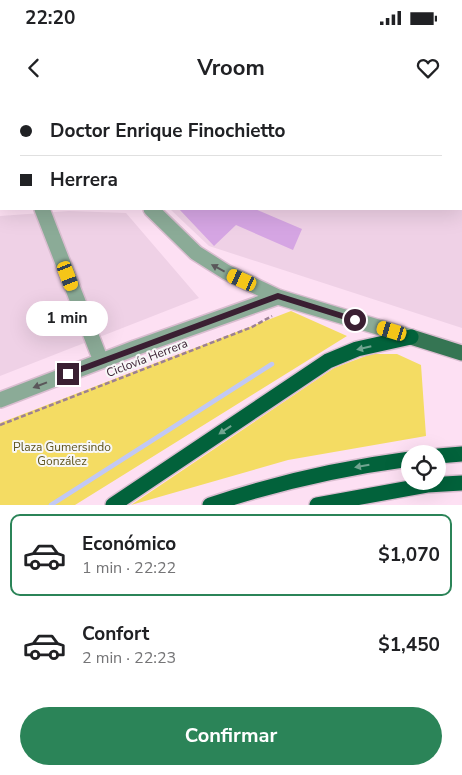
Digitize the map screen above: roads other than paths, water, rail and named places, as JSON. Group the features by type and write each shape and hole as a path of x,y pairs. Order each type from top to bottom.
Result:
{"highway":[{"path":"113,505 328,361 357,349 411,337"},
{"path":"446,455 462,454"},
{"path":"210,505 254,490 298,479 401,460"},
{"path":"316,505 427,485 462,483"}],"main road":[{"path":"411,337 462,353"}],"street":[{"path":"42,210 101,361"},
{"path":"152,210 196,253 212,265 278,296 411,337"},
{"path":"0,400 278,296"}],"waterway":[{"path":"51,505 272,364"}],"park label":[{"name":"Plaza Gumersindo González","path":"62,454"}]}
